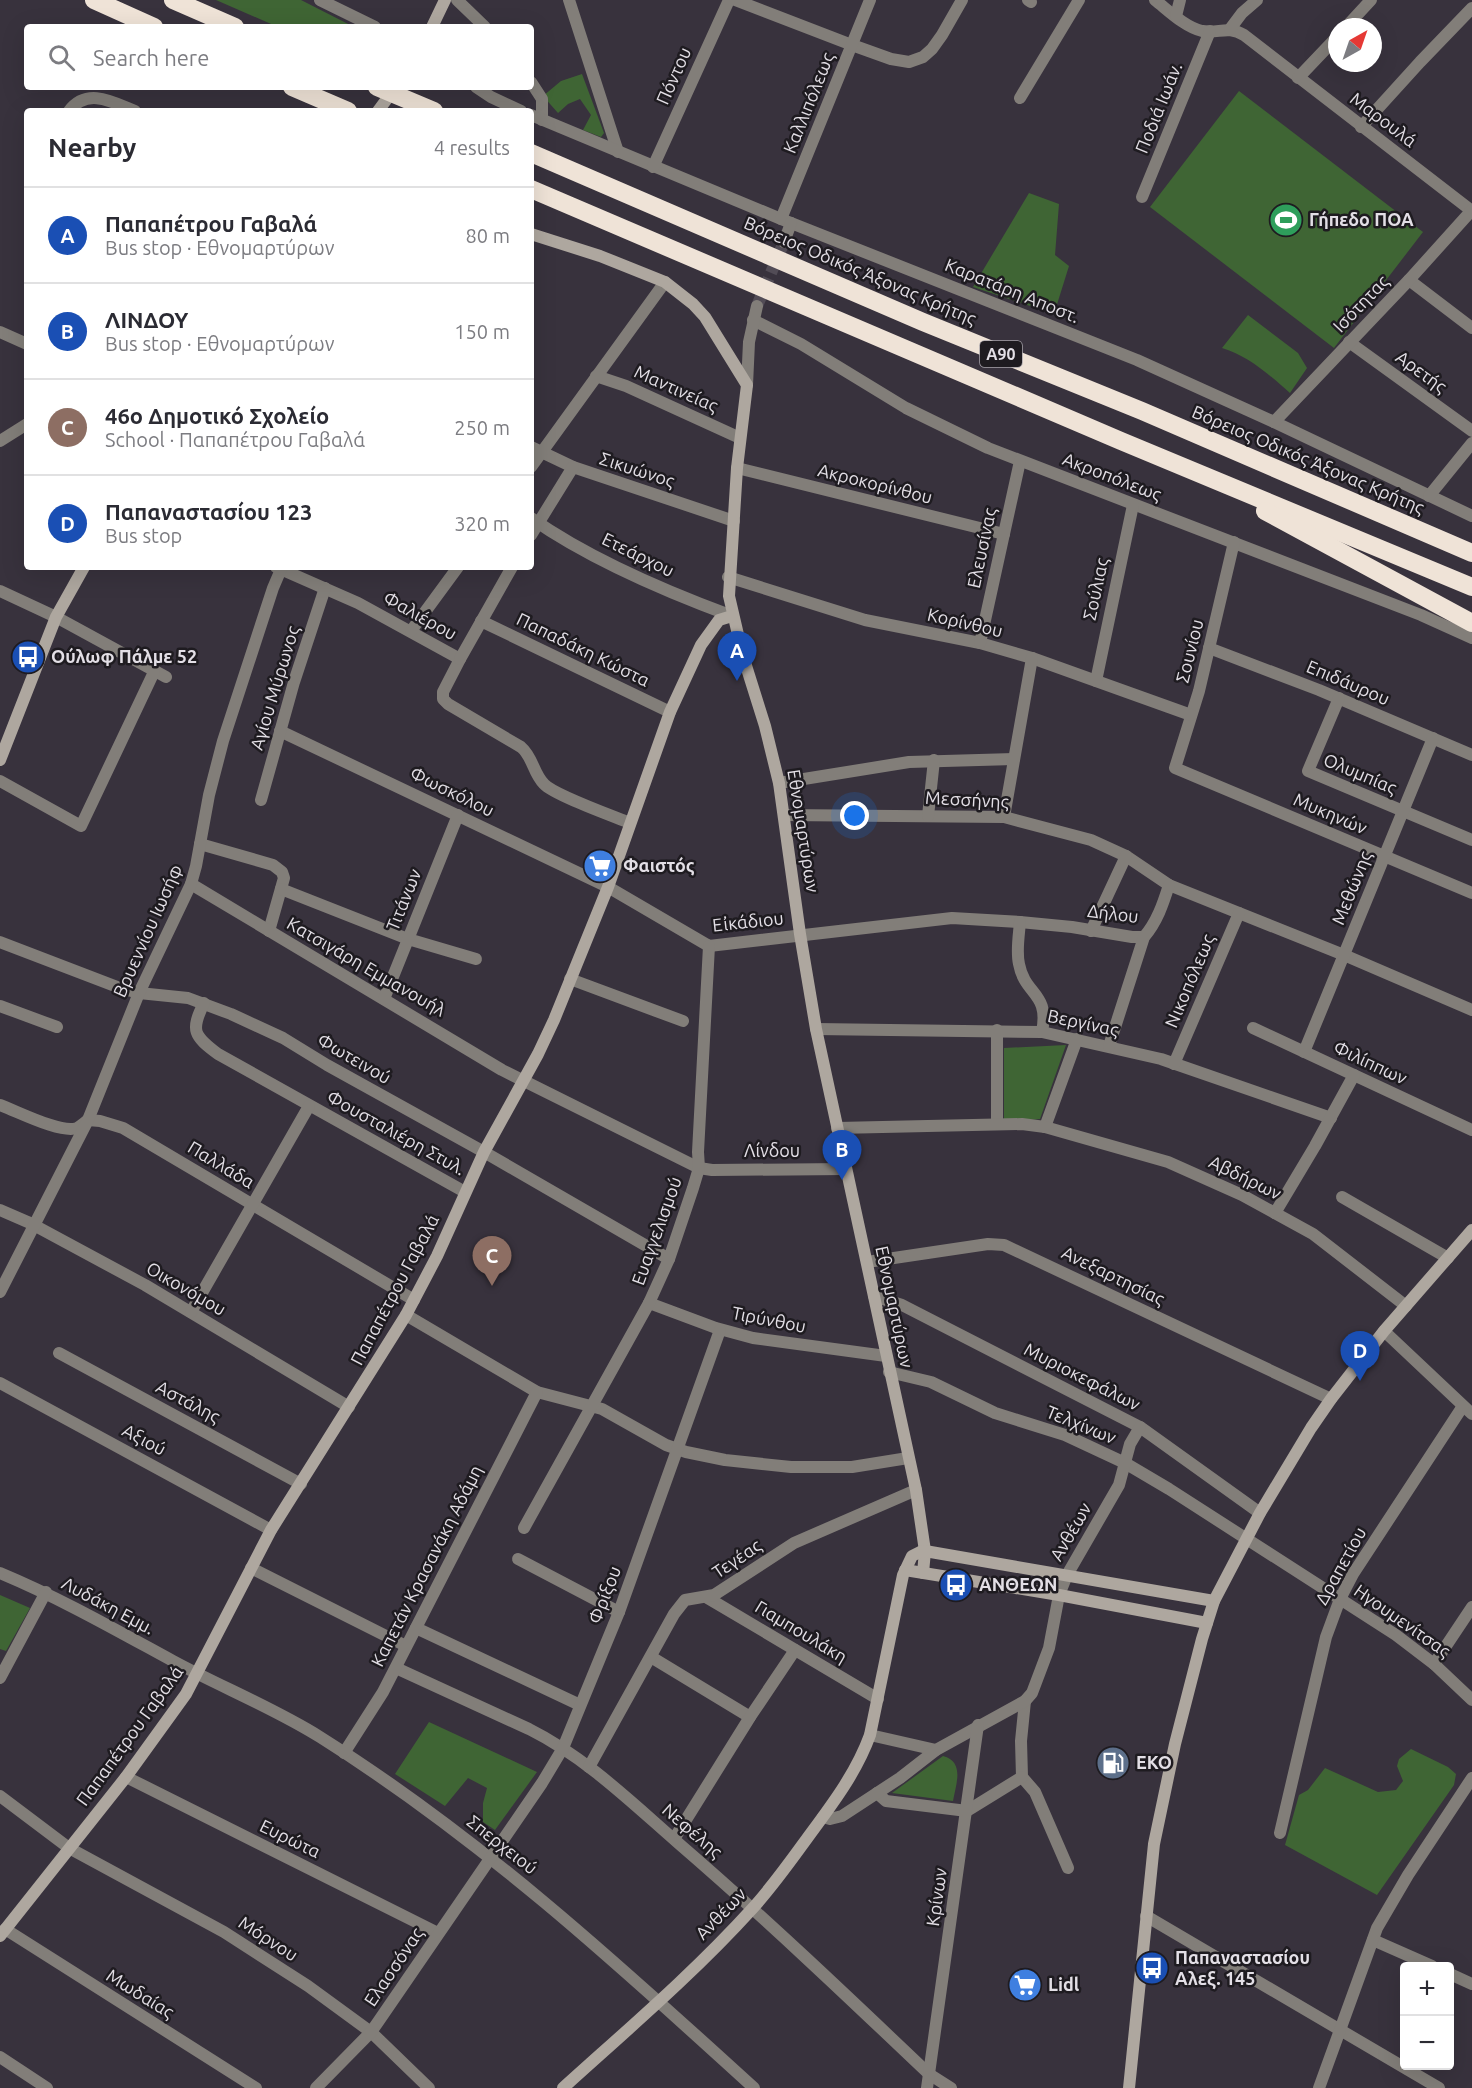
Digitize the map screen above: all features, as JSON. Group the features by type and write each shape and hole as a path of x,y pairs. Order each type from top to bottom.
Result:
{"highway":[{"path":"94,0 147,24"},
{"path":"173,0 229,24"},
{"path":"299,90 341,108"},
{"path":"384,90 427,108"},
{"name":"Βόρειος Οδικός Άξονας Κρήτης","path":"534,154 923,322 1142,411 1472,553"},
{"name":"Α90","path":"534,190 1472,587"},
{"path":"1210,477 1289,525 1472,623"}],"street":[{"path":"320,0 369,24"},
{"path":"433,24 445,0"},
{"path":"457,0 482,24"},
{"path":"569,0 618,152"},
{"name":"Πόντου","path":"653,167 729,0"},
{"path":"735,0 899,61 917,60 923,57 937,43 962,0"},
{"name":"Καλλιπόλεως","path":"784,242 786,221 870,0"},
{"path":"1020,98 1079,0"},
{"path":"1155,0 1195,28 1210,31 1230,29 1242,13 1257,0"},
{"path":"1176,16 1180,0"},
{"path":"1354,18 1371,0"},
{"path":"1361,127 1472,8"},
{"name":"Μαρουλά","path":"1230,29 1244,35 1472,210"},
{"name":"Ποδιά Ιωάν.","path":"1142,197 1210,31"},
{"path":"1299,78 1328,47"},
{"path":"534,87 542,99 537,118"},
{"path":"380,108 394,90"},
{"path":"480,90 515,108"},
{"path":"72,108 81,100 95,97 126,108"},
{"name":"Καρατάρη Αποστ.","path":"537,118 786,221 1137,360 1472,516"},
{"name":"Ισότητας","path":"1274,422 1472,210"},
{"path":"534,235 600,256 665,282 693,304 705,317 747,384"},
{"path":"1409,280 1472,328"},
{"path":"536,450 596,376 665,282"},
{"path":"747,384 753,320 757,306"},
{"name":"Ακροπόλεως","path":"753,320 801,344 923,417 980,445 1234,542 1420,615 1472,638"},
{"path":"0,332 24,343"},
{"name":"Αρετής","path":"1349,342 1472,431"},
{"name":"Μαντινείας","path":"596,376 626,386 740,438"},
{"name":"Εθνομαρτύρων","path":"747,384 737,468 728,577 729,596 732,616 765,726 779,783 816,1029 916,1490 923,1573"},
{"path":"0,441 24,426"},
{"path":"1429,496 1472,443"},
{"name":"Σικυώνος","path":"536,450 573,467 734,521"},
{"name":"Ελευσίνας","path":"980,643 1020,461"},
{"path":"535,521 573,467"},
{"name":"Ακροκορίνθου","path":"737,468 1004,534"},
{"name":"Σούλιας","path":"1096,681 1133,505"},
{"name":"Ετεάρχου","path":"535,521 620,567 732,616"},
{"name":"Σουνίου","path":"1175,768 1209,648 1234,542"},
{"path":"0,760 56,617 82,570"},
{"name":"Βρυεννίου Ιωσήφ","path":"0,1292 5,1272 33,1225 88,1120 139,993 191,884 223,741 278,570"},
{"name":"Φαλιέρου","path":"284,570 411,631 460,659 443,692 443,699 448,704 522,747 539,777 550,789 630,823"},
{"path":"411,631 456,570"},
{"path":"460,659 510,570"},
{"name":"Κορίνθου","path":"728,577 865,620 980,643 1032,658 1191,715"},
{"name":"Αγίου Μύρωνος","path":"261,800 325,588"},
{"path":"0,591 56,617 166,677"},
{"name":"Παπαπέτρου Γαβαλά","path":"3,1933 168,1721 198,1674 271,1530 350,1407 414,1300 437,1256 484,1152 545,1039 608,887 670,712 700,645 719,620 732,616"},
{"name":"Παπαδάκη Κώστα","path":"481,621 670,712"},
{"name":"Επιδάυρου","path":"1209,648 1339,698 1472,755"},
{"path":"1004,817 1032,658"},
{"path":"0,780 81,826 154,672"},
{"name":"Ολυμπίας","path":"1339,698 1308,771 1472,840"},
{"name":"Φωσκόλου","path":"280,731 608,887"},
{"name":"Μεθώνης","path":"1304,1052 1433,738"},
{"path":"779,783 934,760 1014,759"},
{"path":"928,816 934,760"},
{"name":"Μυκηνών","path":"1175,768 1472,893"},
{"name":"Τιτάνων","path":"384,999 458,814"},
{"name":"Μεσσήνης","path":"784,815 1004,817 1091,840 1126,856 1169,885"},
{"path":"200,844 276,867 284,874 269,931"},
{"path":"1090,931 1126,856"},
{"name":"Κατσιγάρη Εμμανουήλ","path":"191,884 522,1081 699,1168"},
{"path":"1169,885 1344,955 1472,1010"},
{"name":"Δήλου","path":"800,934 952,918 1020,922 1144,937 1159,914 1169,885"},
{"name":"Εἰκάδιου","path":"608,887 695,940 709,946 800,934"},
{"path":"281,889 408,939 477,959"},
{"name":"Νικοπόλεως","path":"1174,1064 1239,913"},
{"path":"1020,922 1019,964 1025,981 1045,1010 1042,1032"},
{"path":"1109,1046 1144,937"},
{"name":"Φωτεινού","path":"0,942 103,982 139,993 188,998 204,1003 283,1038 669,1259"},
{"name":"Ευαγγελισμού","path":"524,1528 649,1303 669,1259 699,1168 709,946"},
{"path":"570,979 683,1021"},
{"name":"Φουσταλιέρη Στυλ.","path":"204,1003 196,1020 195,1031 201,1041 218,1054 465,1192"},
{"path":"0,1006 57,1028"},
{"name":"Φιλίππων","path":"1253,1028 1472,1130"},
{"name":"Βεργίνας","path":"816,1029 1042,1032 1109,1046 1174,1064 1331,1118"},
{"path":"837,1128 997,1124 997,1030"},
{"path":"1045,1127 1077,1039"},
{"path":"1275,1213 1354,1075"},
{"name":"Παλλάδα","path":"0,1105 58,1127 79,1128 88,1120 123,1128 414,1300"},
{"name":"Φουσταλιέρη Στυλ.","path":"191,1312 309,1106"},
{"name":"Αβδήρων","path":"997,1124 1045,1127 1168,1162 1242,1195 1313,1234 1406,1306"},
{"name":"Λίνδου","path":"699,1168 712,1170 846,1169"},
{"path":"1342,1197 1448,1258"},
{"name":"Οικονόμου","path":"0,1210 137,1280 350,1407"},
{"path":"1129,2088 1154,1844 1161,1805 1214,1601 1260,1513 1331,1399 1384,1331 1472,1230"},
{"name":"Ανεξαρτησίας","path":"867,1262 988,1244 1004,1245 1331,1399"},
{"name":"Μυριοκεφάλων","path":"874,1296 902,1305 1140,1427 1260,1513"},
{"name":"Τιρύνθου","path":"649,1303 720,1330 771,1342 886,1356"},
{"path":"405,1315 537,1392 556,1399 593,1406 678,1449 710,1458 791,1467 852,1467 908,1458"},
{"name":"Φρίξου","path":"491,1858 563,1748 619,1612 720,1330"},
{"path":"1384,1331 1468,1410"},
{"name":"Αστάλης","path":"59,1353 301,1484"},
{"name":"Τελχίνων","path":"889,1372 932,1382 995,1413 1065,1435 1125,1463 1246,1539"},
{"name":"Αξιού","path":"0,1383 271,1530"},
{"name":"Καπετάν Κρασανάκη Αδάμη","path":"344,1753 396,1668 537,1392"},
{"name":"Δραπετίου","path":"1280,1833 1326,1637 1340,1599 1353,1574 1468,1410"},
{"name":"Ανθέων","path":"1024,1701 1032,1693 1049,1648 1059,1595 1066,1575 1114,1494 1123,1475 1130,1444 1140,1427"},
{"name":"Τεγέας","path":"589,1767 682,1603 689,1598 720,1593 794,1544 916,1490"},
{"name":"Ηγουμενίτσας","path":"1246,1539 1388,1630 1434,1664 1472,1700"},
{"path":"922,1552 1214,1601"},
{"name":"Ανθέων","path":"563,2088 659,2001 753,1908 823,1817 855,1766 870,1735 899,1588 912,1556 922,1552"},
{"path":"518,1559 619,1612"},
{"path":"251,1568 406,1646"},
{"path":"905,1570 1059,1595 1207,1623"},
{"name":"Λυδάκη Εμμ.","path":"0,1573 46,1592 198,1674"},
{"path":"0,1678 46,1592"},
{"name":"Γιαμπουλάκη","path":"706,1597 878,1698"},
{"path":"1434,1664 1472,1607"},
{"path":"416,1628 580,1705"},
{"path":"674,1839 795,1650"},
{"path":"651,1657 750,1717"},
{"name":"Νεφέλης","path":"396,1668 529,1729 563,1748 589,1767 753,1908 929,2074 951,2088"},
{"name":"Σπερχειού","path":"198,1674 303,1728 344,1753 491,1858 562,1916 754,2088"},
{"path":"823,1817 830,1819 842,1816 936,1750 1024,1701"},
{"path":"1024,1701 1021,1741 1022,1777 1035,1792 1068,1868"},
{"name":"Κρίνων","path":"929,2074 968,1811 978,1725"},
{"path":"870,1735 936,1750"},
{"name":"Ευρώτα","path":"126,1777 438,1933"},
{"path":"877,1793 886,1800 968,1811 1022,1777"},
{"path":"1319,2088 1372,1940 1400,1888 1472,1778"},
{"name":"Μόρνου","path":"0,1796 69,1848 224,1932 308,1986 371,2032 429,2088"},
{"name":"Ελασσόνας","path":"316,2088 371,2032 491,1858"},
{"path":"1146,1916 1439,2088"},
{"name":"Μωδαίας","path":"3,1933 256,2088"},
{"path":"1372,1940 1423,1962"},
{"path":"1454,1976 1472,1984"},
{"path":"0,2056 47,2088"},
{"path":"927,2088 929,2074"}],"green space":[{"path":"216,0 301,0 348,24 271,24"},
{"path":"582,74 604,133 601,137 583,130 591,115 580,99 568,104 558,113 543,96 561,81"},
{"name":"Γήπεδο ΠΟΑ","path":"1239,91 1423,232 1334,348 1150,207"},
{"path":"1029,193 1059,204 1055,255 1069,266 1054,314 973,287"},
{"path":"1248,315 1298,353 1307,368 1290,393 1249,361 1222,348"},
{"path":"1066,1045 1040,1119 1004,1122 1004,1048"},
{"path":"0,1595 30,1608 6,1651 0,1649"},
{"path":"429,1722 537,1772 495,1830 483,1822 483,1803 487,1788 468,1778 445,1806 395,1774"},
{"path":"1411,1749 1448,1767 1456,1774 1454,1785 1377,1895 1285,1845 1299,1795 1308,1790 1325,1768 1378,1792 1396,1790 1403,1781 1397,1766 1399,1759"},
{"path":"943,1756 950,1759 957,1768 953,1801 892,1793"}],"tunnel":[{"path":"757,306 784,242"}],"place":[{"name":"Γήπεδο ΠΟΑ","path":"1286,220"},
{"name":"Ούλωφ Πάλμε 52","path":"28,657"},
{"name":"Παπαπέτρου Γαβαλά","path":"737,681"},
{"name":"Φαιστός","path":"600,866"},
{"name":"ΛΙΝΔΟΥ","path":"842,1180"},
{"name":"46ο Δημοτικό Σχολείο","path":"492,1286"},
{"name":"Παπαναστασίου 123","path":"1360,1381"},
{"name":"ΑΝΘΕΩΝ","path":"956,1585"},
{"name":"EKO","path":"1113,1763"},
{"name":"Παπαναστασίου Αλεξ. 145","path":"1152,1968"},
{"name":"Lidl","path":"1025,1985"}]}
